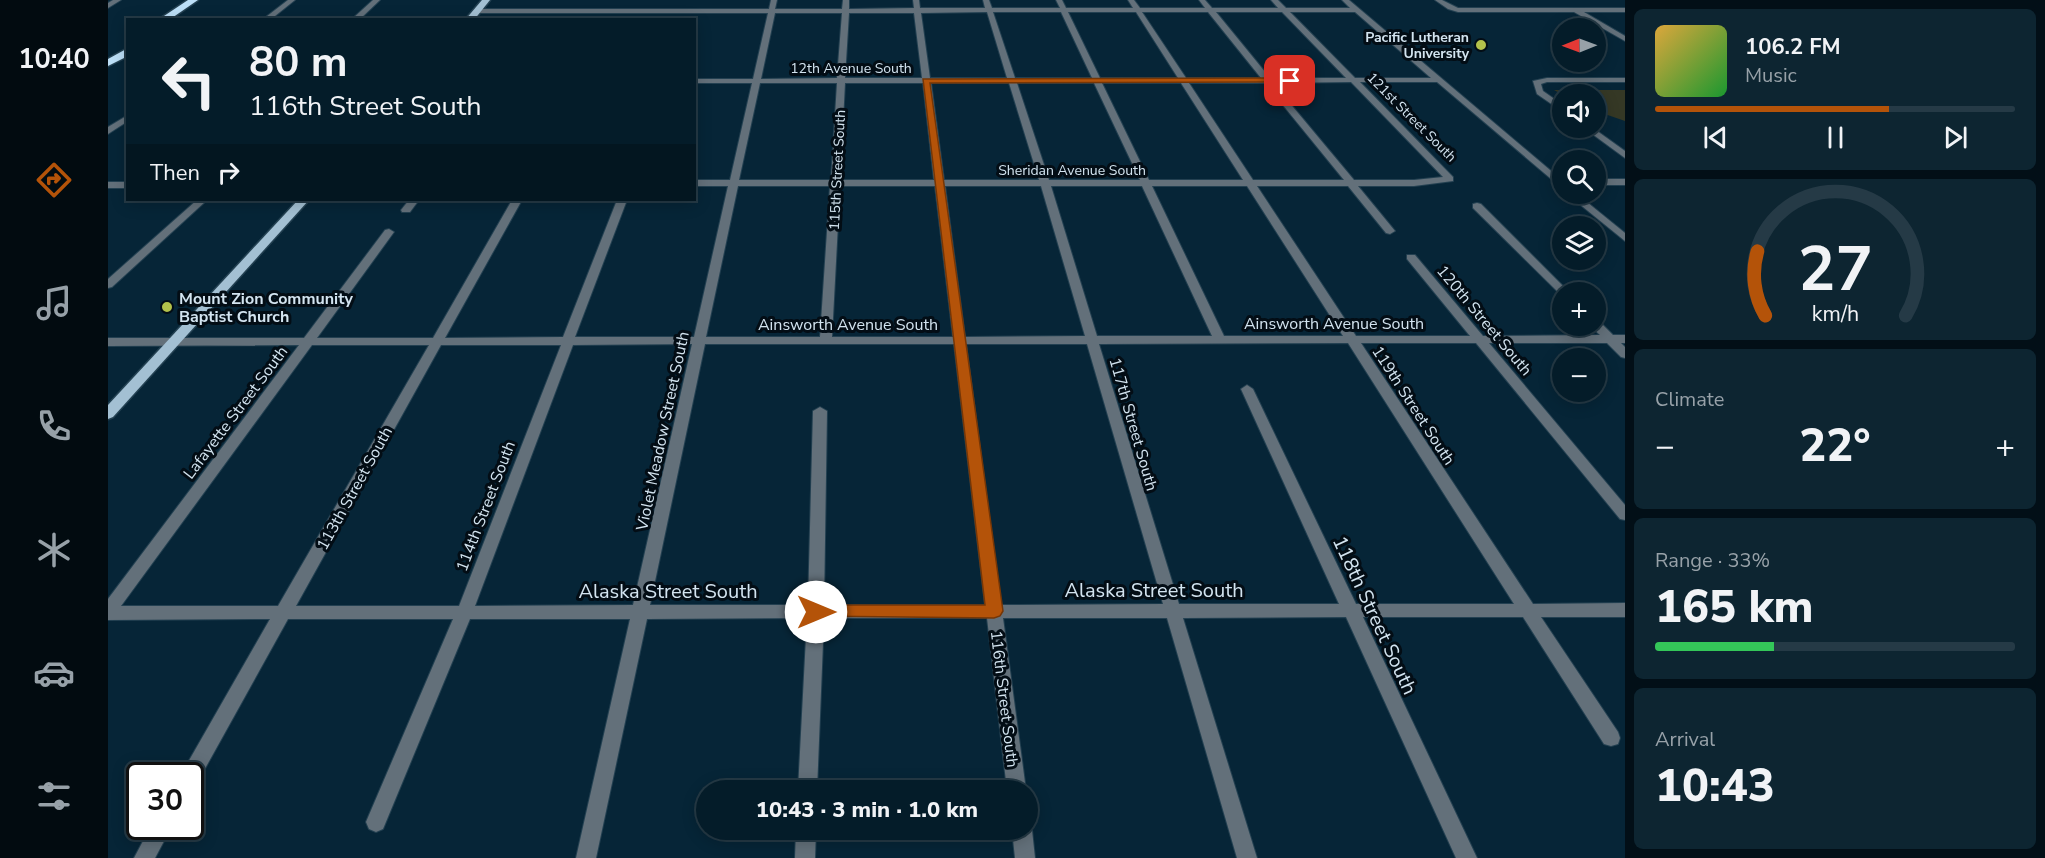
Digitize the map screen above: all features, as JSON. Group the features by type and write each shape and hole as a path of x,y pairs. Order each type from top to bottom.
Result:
{"highway":[{"path":"166,18 197,2"},
{"path":"180,18 197,2"},
{"path":"108,53 126,42"},
{"path":"108,63 126,52"}],"main road":[{"path":"471,18 486,0"},
{"path":"108,414 303,201"}],"street":[{"path":"108,6 118,0"},
{"path":"268,18 292,0"},
{"path":"356,18 377,0"},
{"path":"546,18 559,0"},
{"path":"621,18 631,0"},
{"path":"694,18 701,0"},
{"name":"115th Street South","path":"826,341 846,0"},
{"name":"116th Street South","path":"916,0 1016,780"},
{"path":"1059,0 1144,184 1220,340"},
{"path":"1202,0 1390,231"},
{"name":"121st Street South","path":"1274,0 1446,173 1449,180"},
{"path":"1345,0 1552,175"},
{"path":"1438,0 1456,10 1625,10"},
{"path":"477,11 697,11 773,5 846,11 917,11 988,5 1064,10 1135,5 1210,10 1357,10"},
{"name":"Violet Meadow Street South","path":"586,858 773,5"},
{"name":"117th Street South","path":"988,5 1045,183 1247,858"},
{"name":"119th Street South","path":"1135,5 1611,738"},
{"path":"1575,10 1625,39"},
{"name":"12th Avenue South","path":"696,81 1440,80"},
{"path":"1552,101 1534,84 1547,80 1625,80"},
{"path":"108,131 126,118"},
{"path":"1602,138 1625,155"},
{"name":"Sheridan Avenue South","path":"696,183 1144,184 1449,180"},
{"path":"1606,182 1625,182"},
{"path":"110,187 126,185"},
{"path":"108,285 201,201"},
{"path":"406,210 413,201"},
{"name":"113th Street South","path":"199,762 516,201"},
{"name":"114th Street South","path":"376,822 464,613 622,201"},
{"path":"1584,204 1625,238"},
{"path":"1477,206 1553,282"},
{"name":"Lafayette Street South","path":"108,612 389,232"},
{"name":"120th Street South","path":"1411,257 1625,515"},
{"path":"1606,335 1625,354"},
{"name":"Ainsworth Avenue South","path":"108,342 1625,339"},
{"name":"118th Street South","path":"1247,389 1467,858"},
{"path":"808,780 816,612 820,411"},
{"name":"Alaska Street South","path":"108,612 1625,610"},
{"path":"144,858 154,840"},
{"path":"805,858 806,840"},
{"path":"1023,840 1025,858"}],"green space":[{"path":"1606,90 1625,90 1625,121 1606,114"}],"place":[{"name":"Pacific Lutheran University","path":"1481,45"},
{"name":"Mount Zion Community Baptist Church","path":"167,307"}],"route":[{"path":"816,612 994,611 926,81 1290,81"}]}
